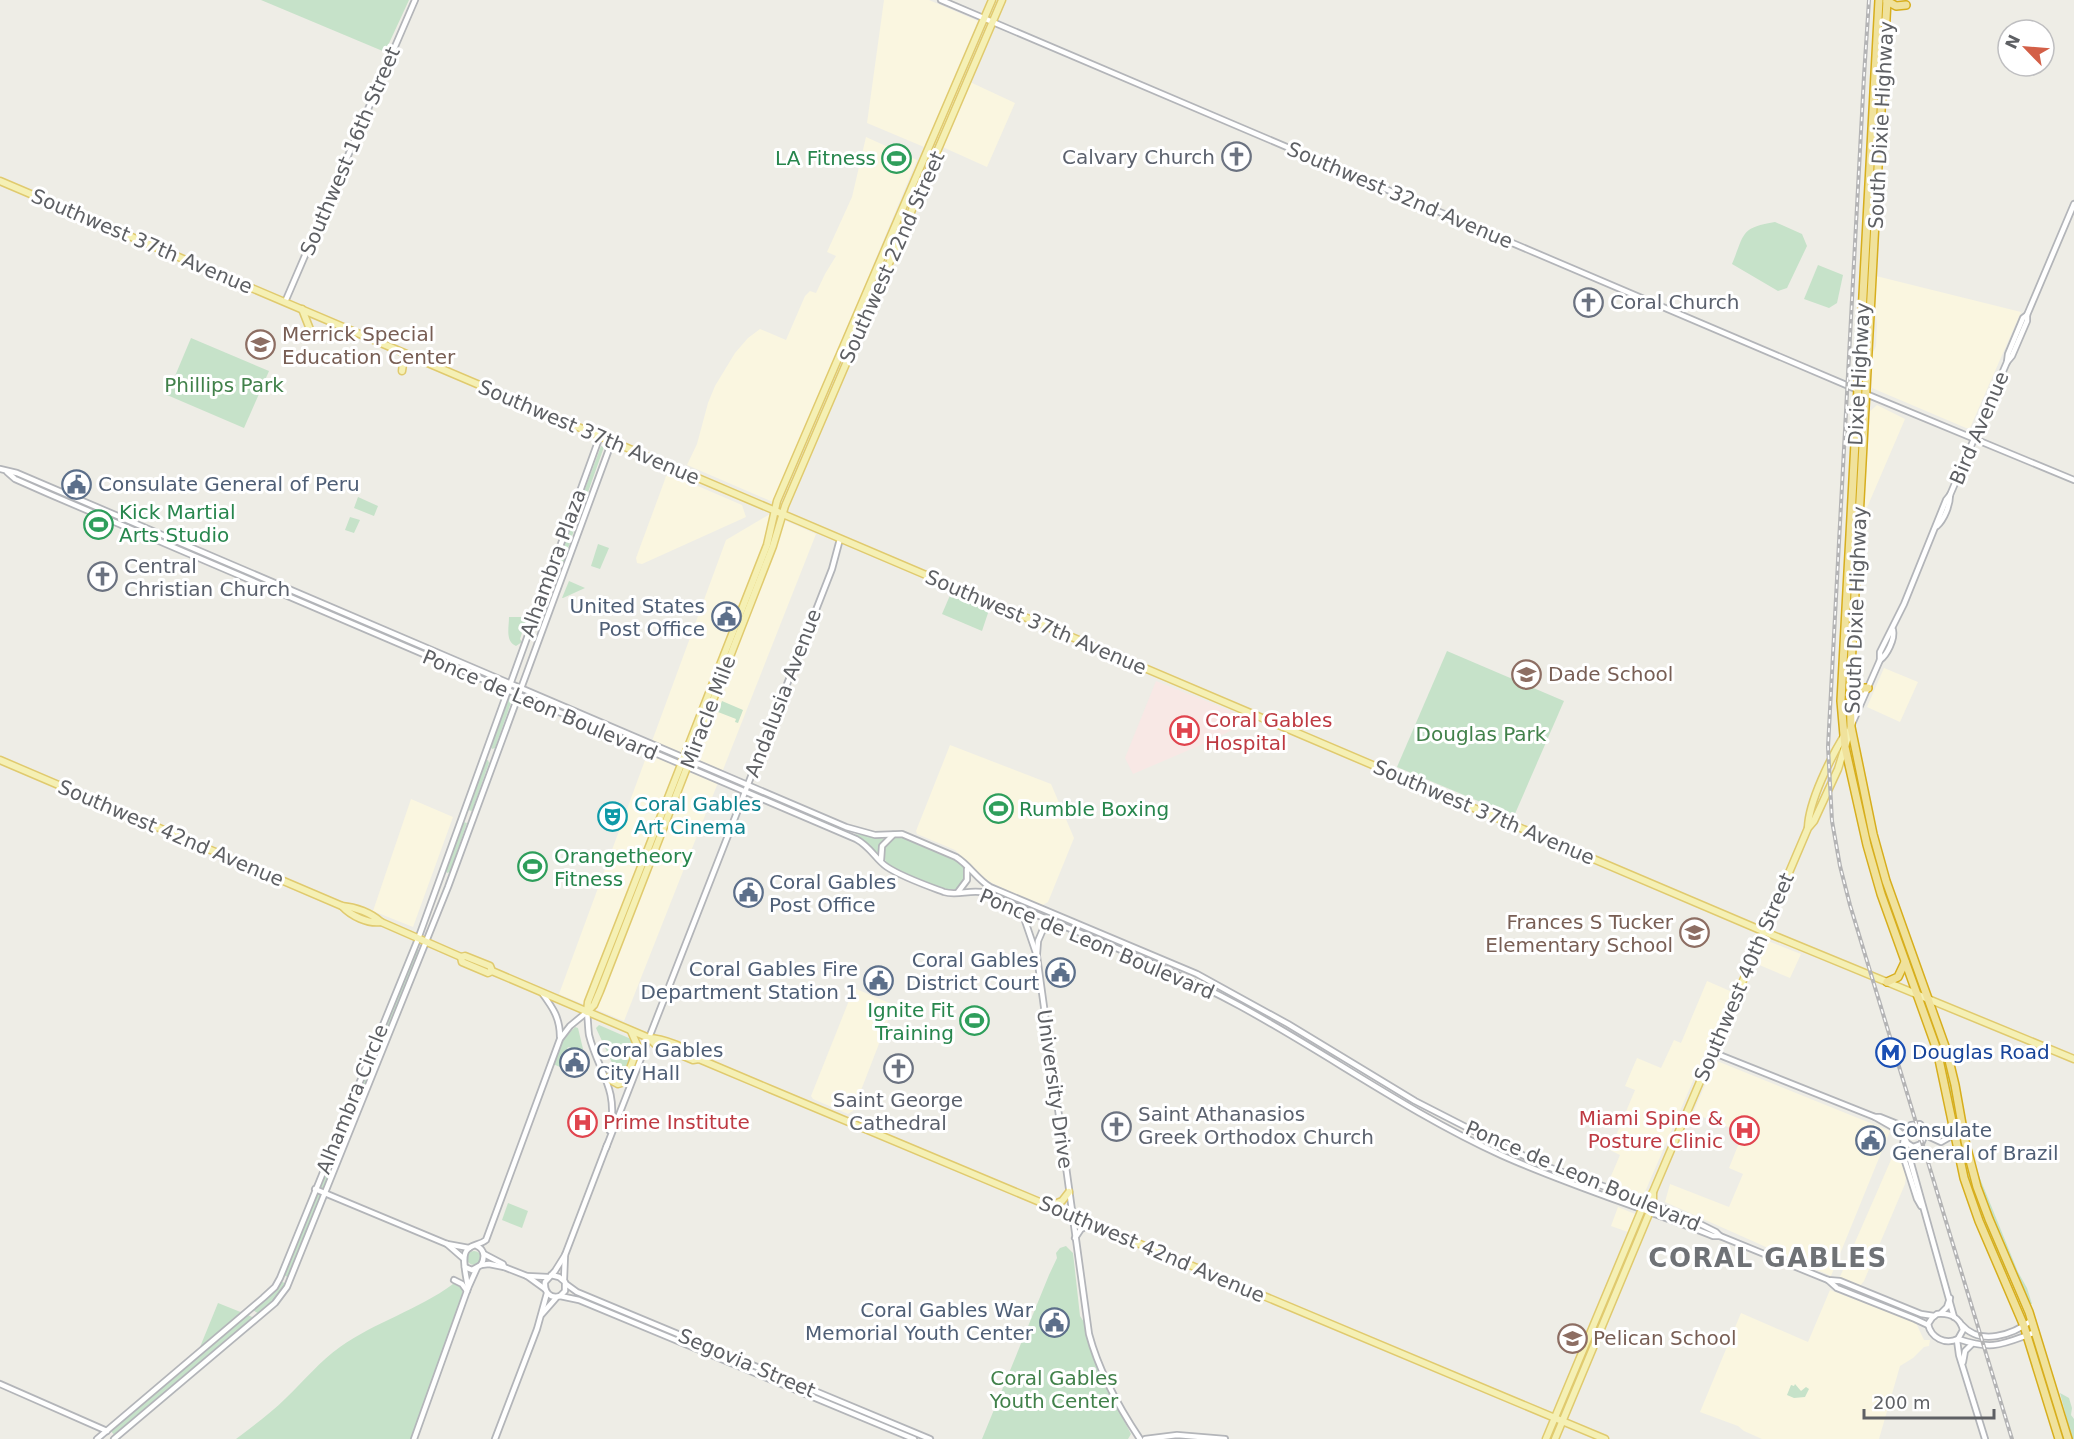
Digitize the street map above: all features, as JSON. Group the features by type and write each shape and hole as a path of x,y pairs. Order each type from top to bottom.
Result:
{"highway":[{"name":"Dixie Highway","path":"1845,747 1841,701 1878,0"},
{"path":"1887,1 1897,7 1906,5"},
{"name":"South Dixie Highway","path":"1887,1 1850,685 1851,727 1881,863 1952,1070 1966,1148 1977,1187 2032,1320 2068,1439"},
{"path":"1850,685 1856,688 1868,688"},
{"path":"1845,747 1871,860 1941,1065 1952,1126 1968,1191 2024,1326 2059,1439"},
{"path":"1887,982 1894,980 1901,973 1905,962"}],"main road":[{"name":"Southwest 22nd Street","path":"774,510 992,0"},
{"name":"Southwest 22nd Street","path":"783,514 1002,0"},
{"path":"946,108 954,115"},
{"name":"Southwest 37th Avenue","path":"0,181 1764,931 2074,1059"},
{"path":"301,309 313,337"},
{"path":"402,371 403,364 410,355"},
{"name":"Miracle Mile","path":"588,1012 600,991 766,545 774,510"},
{"name":"Miracle Mile","path":"685,763 776,540 783,514"},
{"name":"Southwest 40th Street","path":"1808,828 1808,819 1819,787 1851,727"},
{"name":"Southwest 40th Street","path":"1546,1439 1642,1209 1653,1192 1808,828 1814,822 1851,727"},
{"name":"Southwest 42nd Avenue","path":"0,760 342,906 351,906 375,916 381,922 488,973 492,971 631,1030 683,1056 693,1060 699,1059 1605,1439"},
{"name":"Southwest 42nd Avenue","path":"342,906 348,913 373,924 381,922"},
{"path":"348,913 350,910 358,913 365,912"},
{"name":"Southwest 42nd Avenue","path":"461,960 465,956 490,966 492,971"},
{"path":"607,1078 618,1084 625,1082 638,1047 631,1030"},
{"path":"1050,1206 1062,1201 1070,1192"},
{"name":"Southwest 40th Street","path":"1555,1439 1650,1212 1653,1192"}],"street":[{"name":"Southwest 16th Street","path":"285,302 415,0"},
{"name":"Southwest 32nd Avenue","path":"941,0 1866,394 2074,480"},
{"name":"Bird Avenue","path":"1851,727 1880,660 1885,641 1889,632 1893,630 1946,500 2007,362 2008,354 2074,204"},
{"name":"Alhambra Plaza","path":"507,690 600,436"},
{"name":"Alhambra Plaza","path":"518,695 612,441"},
{"name":"Ponce de Leon Boulevard","path":"0,469 22,482 518,695 685,763 747,785 857,831 875,835 902,834 933,847 958,858 976,877 992,888 1168,961 1212,982 1459,1125 1548,1167 1646,1201 1702,1225 1720,1236 1828,1280 1840,1281 1921,1314 1937,1315"},
{"name":"Ponce de Leon Boulevard","path":"7,472 17,473 54,488 521,688 745,792 859,840 890,869 929,886 947,893 984,893 1197,984 1284,1031 1411,1108 1500,1154 1592,1192 1713,1236 1720,1236"},
{"path":"577,500 582,498 589,501"},
{"path":"571,515 582,519"},
{"name":"Andalusia Avenue","path":"606,1148 832,569 840,539"},
{"path":"544,590 552,602"},
{"name":"Alhambra Circle","path":"97,1439 273,1289 280,1278 418,939 507,690"},
{"name":"Alhambra Circle","path":"114,1439 281,1296 290,1282 427,943 518,695"},
{"path":"487,744 492,752 499,749"},
{"path":"481,761 488,758 494,765"},
{"path":"881,861 882,846 893,835"},
{"path":"958,892 967,880 967,866"},
{"path":"442,871 446,875 453,873"},
{"path":"438,884 443,882 448,887"},
{"name":"University Drive","path":"1021,909 1030,932 1032,947 1037,956 1088,1329 1095,1354 1110,1390 1140,1439"},
{"path":"1037,956 1038,943 1047,920"},
{"path":"541,992 556,1012 560,1026 560,1040"},
{"path":"315,1189 447,1245 469,1248 477,1246 487,1236 560,1040 570,1026 588,1012"},
{"path":"495,1439 542,1314 546,1291 545,1282 565,1255 606,1148 613,1114 607,1078 590,1038 588,1012"},
{"path":"1712,1053 1875,1117 1896,1128 1913,1147"},
{"path":"1875,1117 1880,1117 1906,1129"},
{"path":"1952,1126 1948,1138 1941,1142 1933,1139 1922,1125 1918,1123 1911,1125 1906,1129 1903,1155 1922,1209 1954,1317 1970,1333 1986,1337 2002,1335 2032,1320"},
{"path":"1922,1209 1922,1198 1909,1156 1913,1147 1921,1144 1926,1132"},
{"path":"1075,1238 1081,1229 1092,1224"},
{"path":"447,1245 463,1258 467,1290"},
{"path":"477,1246 484,1254 503,1264 504,1267"},
{"path":"463,1258 469,1248"},
{"path":"414,1439 467,1290 484,1254"},
{"path":"542,1314 564,1292 565,1255"},
{"path":"465,1267 469,1269 489,1264 504,1267 527,1276 558,1297"},
{"path":"527,1276 557,1276 565,1282"},
{"name":"Ponce de Leon Boulevard","path":"1828,1280 1837,1288 1916,1318 1928,1326"},
{"path":"453,1281 462,1284 467,1290"},
{"name":"Segovia Street","path":"565,1282 580,1294 930,1439"},
{"name":"Segovia Street","path":"558,1297 577,1299 914,1439"},
{"path":"1950,1298 1947,1307 1928,1326 1937,1338 1992,1346 2036,1332"},
{"path":"1937,1315 1954,1317"},
{"path":"1962,1325 1962,1334 1956,1340 1956,1352 1959,1355 1985,1439"},
{"path":"1962,1364 1965,1351 1972,1344"},
{"path":"0,1384 107,1431"},
{"path":"1145,1439 1189,1435 1225,1439"}],"shaded area":[{"path":"884,0 929,0 978,21 955,75 1015,103 987,167 927,140 924,147 867,123"},
{"path":"866,137 917,160 773,502 687,465 697,444 715,386 735,353 748,338 760,329 786,340 805,296 810,291 816,293 836,256 827,252 852,197"},
{"path":"1876,276 2021,312 1970,428 1872,388 1872,355 1876,346 1877,325"},
{"path":"1877,405 1905,419 1866,510 1864,509 1870,411"},
{"path":"670,474 742,505 746,517 642,564 637,563 636,558 666,476"},
{"path":"770,514 816,534 624,1021 559,994 726,540"},
{"path":"1884,668 1918,682 1900,722 1867,707"},
{"name":"Coral Gables Hospital","path":"1156,681 1226,709 1249,721 1217,738 1133,774 1125,758"},
{"path":"950,745 1051,784 1074,838 1048,902 1041,906 986,882 955,850 917,834 916,831"},
{"path":"411,799 453,817 413,927 373,911"},
{"path":"1768,941 1801,954 1790,978 1757,964"},
{"path":"1707,981 1731,993 1645,1192 1642,1194 1608,1183 1620,1155 1610,1150 1635,1090 1625,1086 1637,1058 1661,1068 1674,1040 1681,1043"},
{"path":"854,988 894,1005 853,1111 848,1114 813,1099 811,1096"},
{"path":"1717,1061 1890,1131 1831,1276 1665,1202 1670,1184 1729,1207 1743,1174 1729,1168 1743,1133 1693,1113"},
{"path":"1894,1153 1899,1155 1906,1176 1905,1184 1864,1281 1859,1287 1839,1279"},
{"path":"1618,1207 1635,1214 1628,1232 1611,1226"},
{"path":"1830,1290 1916,1323 1924,1340 1930,1340 1929,1346 1924,1347 1900,1366 1879,1439 1762,1439 1738,1426 1700,1412 1741,1313 1808,1342"}],"green space":[{"path":"261,0 409,0 385,52"},
{"path":"1775,222 1802,234 1807,246 1787,288 1778,291 1732,264 1742,239 1749,230"},
{"path":"1818,265 1843,275 1837,303 1829,308 1804,299"},
{"name":"Phillips Park","path":"191,338 269,371 244,428 167,395"},
{"path":"601,446 604,447 585,496 583,494"},
{"path":"358,497 378,506 374,516 354,508"},
{"path":"350,517 360,520 354,533 345,530"},
{"path":"571,526 575,527 563,564 557,562"},
{"path":"598,544 609,548 600,569 591,566"},
{"path":"569,581 585,588 562,598"},
{"path":"951,593 989,610 982,631 942,614"},
{"path":"509,617 527,617 520,639 522,642 516,646 509,638"},
{"name":"Douglas Park","path":"1447,651 1564,701 1514,816 1397,767"},
{"path":"509,698 512,700 495,748 492,749 491,747"},
{"path":"722,701 743,710 738,723 735,722 736,719 718,712"},
{"path":"488,760 489,763 472,811 468,810 485,761"},
{"path":"463,822 467,823 450,872 447,873 446,871"},
{"path":"855,834 885,839 878,853"},
{"path":"898,836 959,861 965,869 963,884 955,889 942,888 891,867 884,858 884,849 889,841"},
{"path":"415,949 419,950 376,1064 370,1062"},
{"path":"599,1025 631,1039 635,1048 620,1080 596,1028"},
{"path":"575,1027 578,1028 583,1049 579,1051 568,1047 560,1067 553,1064 563,1040"},
{"path":"1941,1053 1950,1075 1970,1179 2011,1279 2005,1271 1988,1232 1968,1177"},
{"path":"368,1067 373,1069 325,1189 319,1187"},
{"path":"1977,1171 2032,1304 2030,1304 1989,1211"},
{"path":"316,1192 323,1195 290,1278 283,1275"},
{"path":"508,1203 528,1211 522,1228 502,1220"},
{"name":"Coral Gables Youth Center","path":"1066,1246 1073,1253 1080,1316 1084,1322 1089,1346 1098,1370 1131,1434 1128,1439 982,1439 1057,1258 1056,1253 1060,1248"},
{"path":"471,1251 477,1251 481,1258 477,1265 471,1265 467,1261 467,1255"},
{"path":"280,1281 287,1284 279,1296 259,1314 253,1310 273,1292"},
{"path":"457,1283 462,1287 462,1295 411,1439 236,1439 274,1409 340,1347"},
{"path":"218,1303 243,1313 198,1352"},
{"path":"248,1315 254,1318 115,1436 110,1430"},
{"path":"1795,1384 1801,1391 1806,1387 1809,1389 1805,1397 1794,1398 1787,1395 1791,1385"},
{"path":"2060,1393 2069,1398 2072,1408 2071,1415 2074,1419 2074,1439 2072,1439"}],"railway":[{"path":"1869,0 1828,747 1832,821 1850,905 2012,1439"}],"place":[{"name":"Calvary Church","path":"1236,157"},
{"name":"LA Fitness","path":"897,158"},
{"name":"Coral Church","path":"1589,302"},
{"name":"Merrick Special Education Center","path":"261,345"},
{"name":"Consulate General of Peru","path":"77,484"},
{"name":"Kick Martial Arts Studio","path":"98,524"},
{"name":"Central Christian Church","path":"103,577"},
{"name":"United States Post Office","path":"726,617"},
{"name":"Dade School","path":"1527,674"},
{"name":"Coral Gables Hospital","path":"1184,731"},
{"name":"Rumble Boxing","path":"998,809"},
{"name":"Coral Gables Art Cinema","path":"613,816"},
{"name":"Orangetheory Fitness","path":"533,867"},
{"name":"Coral Gables Post Office","path":"748,893"},
{"name":"Frances S Tucker Elementary School","path":"1694,933"},
{"name":"Coral Gables District Court","path":"1060,972"},
{"name":"Coral Gables Fire Department Station 1","path":"879,980"},
{"name":"Ignite Fit Training","path":"975,1021"},
{"name":"Douglas Road","path":"1891,1052"},
{"name":"Coral Gables City Hall","path":"575,1062"},
{"name":"Saint George Cathedral","path":"898,1069"},
{"name":"Prime Institute","path":"582,1122"},
{"name":"Saint Athanasios Greek Orthodox Church","path":"1117,1126"},
{"name":"Miami Spine & Posture Clinic","path":"1744,1130"},
{"name":"Consulate General of Brazil","path":"1871,1141"},
{"name":"Coral Gables War Memorial Youth Center","path":"1054,1322"},
{"name":"Pelican School","path":"1572,1338"}],"district":[{"name":"CORAL GABLES","path":"1768,1258"}]}
